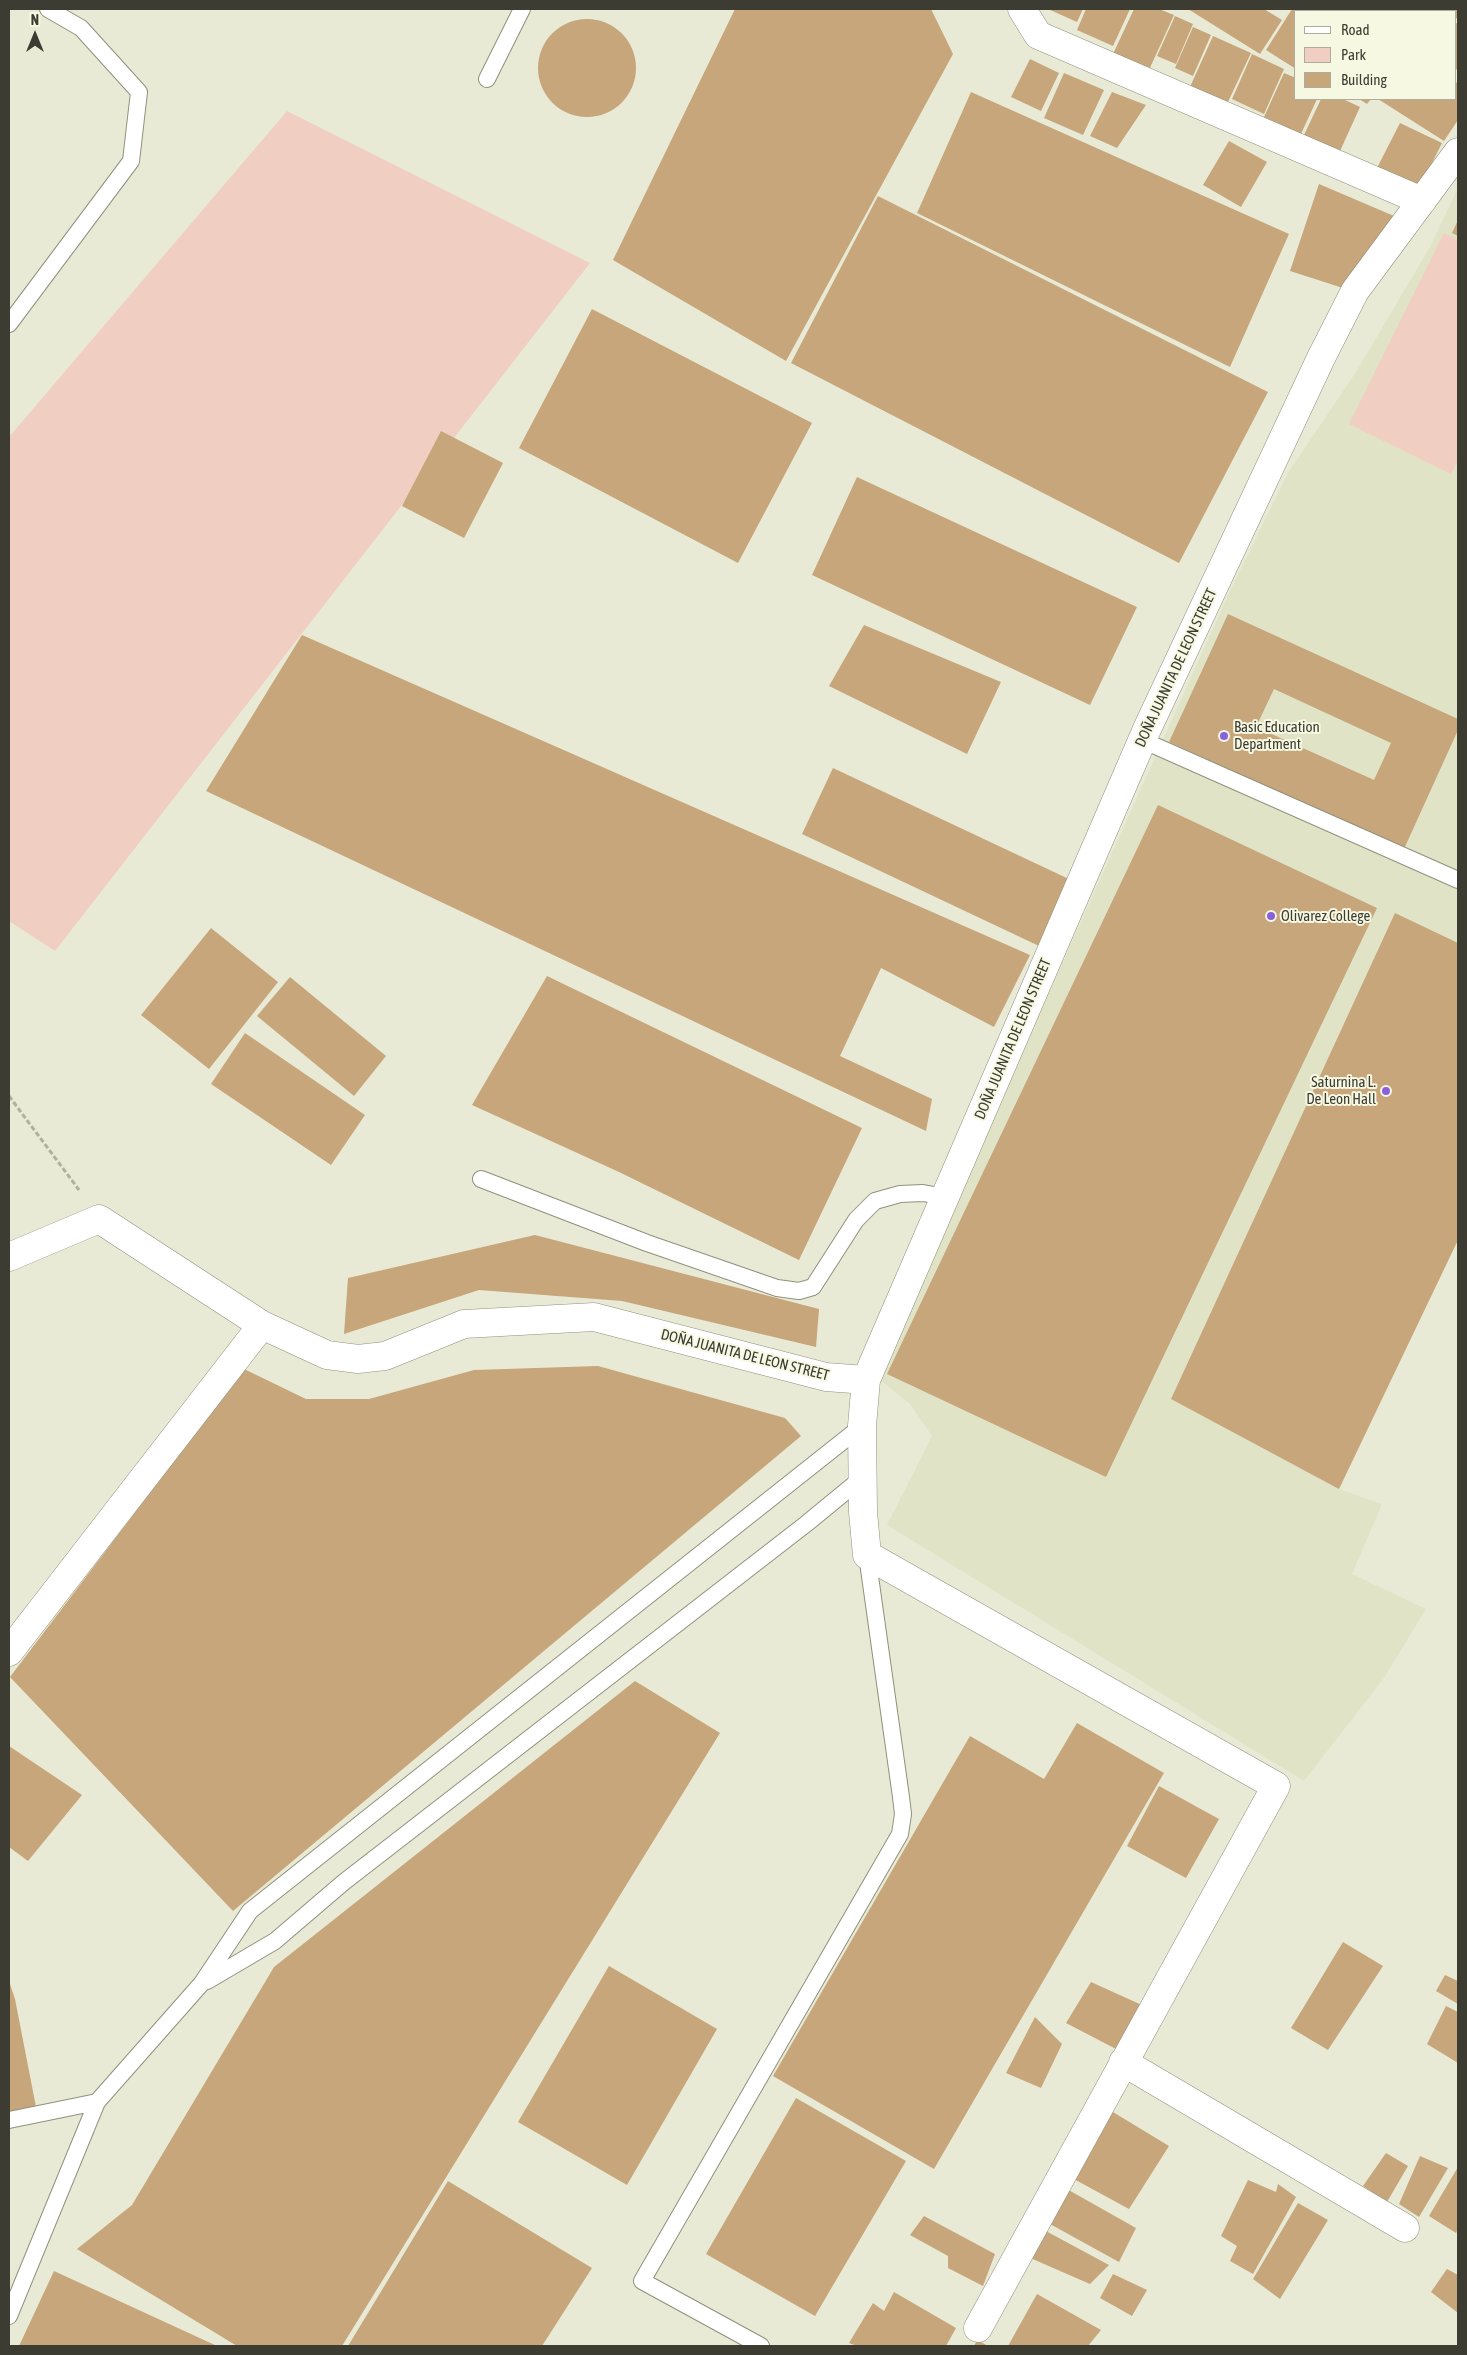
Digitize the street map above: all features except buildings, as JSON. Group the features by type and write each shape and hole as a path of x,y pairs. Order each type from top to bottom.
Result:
{"street":[{"path":"1022,9 1038,35 1422,201"},
{"name":"DOÑA JUANITA DE LEON STREET","path":"99,1219 262,1325 327,1355 358,1359 384,1356 464,1324 594,1317 826,1376 866,1380 1142,740 1321,358 1355,291 1458,152"},
{"path":"9,1257 99,1219"},
{"path":"9,1652 262,1325"},
{"path":"866,1380 862,1426 862,1478 867,1555 1276,1786 978,2328"},
{"path":"1123,2062 1405,2228"}],"lane":[{"path":"9,324 131,161 139,92 81,28 48,9"},
{"path":"487,79 522,9"},
{"path":"1142,740 1458,880"},
{"path":"481,1179 647,1243 777,1288 800,1291 813,1287 856,1220 875,1202 900,1194 923,1193 945,1197"},
{"path":"9,2316 97,2102 202,1983 250,1911 862,1426"},
{"path":"202,1983 275,1941 344,1882 806,1524 862,1478"},
{"path":"761,2346 642,2281 900,1834 903,1814 901,1797 867,1555"},
{"path":"9,2120 97,2102"}],"path":[{"path":"9,1096 99,1219"}],"shaded area":[{"name":"Olivarez College","path":"1458,188 1458,1240 1339,1489 1382,1504 1352,1574 1426,1609 1384,1678 1304,1781 887,1525 932,1436 910,1404 876,1377 1229,593 1288,473 1356,372 1430,247"}],"green space":[{"path":"287,111 590,263 55,951 9,921 9,437"},
{"path":"1444,233 1458,240 1458,460 1451,474 1349,424"}],"place":[{"name":"Basic Education Department","path":"1224,736"},
{"name":"Olivarez College","path":"1271,916"},
{"name":"Saturnina L. De Leon Hall","path":"1386,1091"}]}
